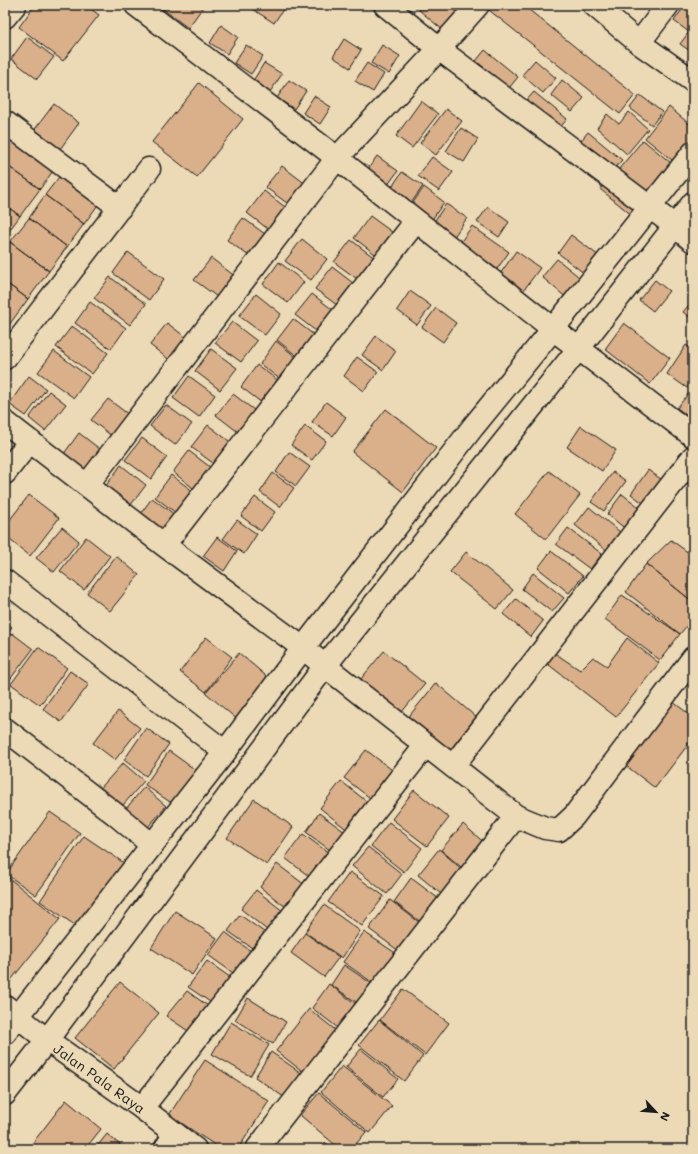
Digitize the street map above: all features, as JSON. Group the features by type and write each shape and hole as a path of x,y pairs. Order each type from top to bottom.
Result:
{"street":[{"path":"5,18 15,5"},
{"path":"136,5 337,158 552,329 693,436"},
{"path":"385,5 439,49 693,241"},
{"path":"87,484 337,158 478,5"},
{"path":"594,5 639,42 693,81"},
{"path":"639,42 668,5"},
{"path":"5,122 120,208"},
{"path":"9,1019 152,845 226,752 303,648 473,427 693,152"},
{"path":"5,358 150,169"},
{"path":"5,1094 48,1040 325,666 693,203"},
{"path":"164,545 416,221"},
{"path":"5,422 164,545 303,648 516,816 545,828 558,830 574,816 693,658"},
{"path":"473,427 499,447"},
{"path":"5,473 30,441"},
{"path":"453,766 693,457"},
{"path":"5,581 226,752"},
{"path":"5,728 116,814 152,845"},
{"path":"142,1108 426,745"},
{"path":"257,1149 516,816"},
{"name":"Jalan Pala Raya","path":"9,1019 48,1040 142,1108 170,1142 195,1149"}],"building":[{"path":"35,5 86,5 99,15 63,61 19,27"},
{"path":"158,5 200,5 203,7 188,28"},
{"path":"254,5 286,5 274,23 251,8"},
{"path":"424,5 466,5 444,31 419,10"},
{"path":"487,5 523,5 635,95 620,114 485,7"},
{"path":"685,5 688,5 693,9 693,35 674,21"},
{"path":"221,25 238,37 227,54 210,43"},
{"path":"689,32 693,35 693,53 680,44"},
{"path":"27,37 54,57 37,79 11,59"},
{"path":"344,39 361,50 350,68 333,57"},
{"path":"246,45 263,56 251,74 234,63"},
{"path":"382,45 400,56 389,74 371,63"},
{"path":"485,50 518,77 509,88 476,61"},
{"path":"535,60 556,78 543,93 522,75"},
{"path":"264,63 282,74 270,92 253,81"},
{"path":"367,63 384,74 373,92 355,81"},
{"path":"289,80 306,91 294,109 277,98"},
{"path":"562,80 584,98 572,112 551,95"},
{"path":"199,83 243,119 197,177 152,142"},
{"path":"534,92 567,119 558,130 524,103"},
{"path":"640,95 662,112 652,125 630,108"},
{"path":"314,96 331,107 320,124 303,113"},
{"path":"421,101 438,114 412,148 396,136"},
{"path":"54,104 79,123 55,156 29,137"},
{"path":"669,107 693,127 693,147 678,165 645,138"},
{"path":"446,109 462,121 436,155 420,143"},
{"path":"629,112 648,129 627,154 597,128 607,114 619,124"},
{"path":"461,128 478,139 464,162 446,151"},
{"path":"588,132 622,160 612,171 579,143"},
{"path":"13,137 55,168 40,189 5,164 5,148"},
{"path":"643,140 676,167 652,198 618,170"},
{"path":"377,156 398,171 384,190 364,175"},
{"path":"432,157 453,172 439,191 418,176"},
{"path":"5,164 40,189 20,216 5,205"},
{"path":"282,166 307,185 291,206 265,187"},
{"path":"402,172 423,186 409,206 389,191"},
{"path":"62,173 100,202 84,224 45,195"},
{"path":"610,178 642,205 633,216 600,189"},
{"path":"424,187 444,202 431,221 410,207"},
{"path":"264,191 289,210 272,232 247,213"},
{"path":"45,195 84,224 67,247 29,218"},
{"path":"446,204 467,218 453,238 433,223"},
{"path":"5,205 20,216 5,236"},
{"path":"488,207 509,222 499,237 477,222"},
{"path":"370,216 396,235 379,257 354,238"},
{"path":"29,218 67,247 49,271 10,242"},
{"path":"243,218 269,237 253,259 227,240"},
{"path":"472,226 509,252 497,269 460,243"},
{"path":"571,235 603,259 590,278 558,253"},
{"path":"302,239 327,259 311,280 285,261"},
{"path":"351,240 376,259 360,281 334,262"},
{"path":"10,242 49,271 28,299 5,282 5,250"},
{"path":"516,251 540,268 523,291 500,274"},
{"path":"128,252 164,279 149,300 113,273"},
{"path":"211,258 236,277 220,299 194,280"},
{"path":"557,259 584,281 569,300 542,277"},
{"path":"279,262 304,282 288,303 263,284"},
{"path":"332,267 357,286 341,308 315,289"},
{"path":"110,277 146,304 130,325 94,298"},
{"path":"655,280 669,291 653,311 639,300"},
{"path":"5,282 28,299 9,325 5,322"},
{"path":"410,291 431,306 417,325 397,310"},
{"path":"256,294 281,314 265,335 239,316"},
{"path":"312,294 337,313 321,335 295,315"},
{"path":"693,300 693,320 683,312"},
{"path":"90,302 126,328 111,349 75,323"},
{"path":"436,308 456,323 443,342 422,327"},
{"path":"293,319 318,338 302,360 277,340"},
{"path":"5,322 9,325 5,331"},
{"path":"232,322 257,341 241,362 215,343"},
{"path":"167,323 192,342 176,365 150,345"},
{"path":"624,323 670,358 650,384 605,349"},
{"path":"72,326 108,353 92,374 56,347"},
{"path":"376,336 396,351 383,370 362,355"},
{"path":"276,341 301,361 285,383 260,364"},
{"path":"686,345 693,350 693,379 687,388 667,374"},
{"path":"211,349 237,368 220,390 195,371"},
{"path":"54,351 89,377 74,398 38,372"},
{"path":"357,357 378,372 364,391 344,376"},
{"path":"257,365 283,384 266,406 241,387"},
{"path":"29,376 46,389 26,416 9,404"},
{"path":"189,376 215,395 199,417 173,398"},
{"path":"693,388 693,420 677,408"},
{"path":"49,391 66,404 45,431 29,418"},
{"path":"233,394 258,413 242,435 216,415"},
{"path":"108,399 133,418 117,440 91,420"},
{"path":"326,402 346,417 333,436 312,422"},
{"path":"166,405 192,424 175,445 150,426"},
{"path":"386,409 436,448 403,492 352,452"},
{"path":"208,425 233,444 217,466 191,447"},
{"path":"305,426 326,441 312,460 291,445"},
{"path":"581,426 616,450 602,471 567,447"},
{"path":"79,433 105,453 89,474 63,455"},
{"path":"142,438 167,457 151,479 125,460"},
{"path":"189,451 214,470 198,492 173,472"},
{"path":"289,452 310,467 296,486 276,472"},
{"path":"121,465 146,485 130,506 105,487"},
{"path":"648,470 665,482 647,506 631,494"},
{"path":"549,471 580,495 546,539 515,514"},
{"path":"613,472 626,481 604,511 591,502"},
{"path":"273,473 294,488 280,507 260,492"},
{"path":"171,475 197,494 180,516 155,497"},
{"path":"622,494 643,510 627,530 607,514"},
{"path":"29,495 59,518 30,556 5,536 5,526"},
{"path":"255,497 275,512 261,531 241,516"},
{"path":"152,498 178,517 161,539 136,520"},
{"path":"589,507 620,532 606,550 575,525"},
{"path":"237,520 257,534 244,554 223,539"},
{"path":"62,527 79,541 54,572 36,558"},
{"path":"568,528 602,554 590,569 556,544"},
{"path":"86,537 110,556 84,590 60,571"},
{"path":"217,537 237,551 224,571 203,556"},
{"path":"671,540 693,556 693,602 646,564"},
{"path":"551,551 583,576 569,593 538,568"},
{"path":"466,552 513,590 497,609 450,572"},
{"path":"116,556 139,575 110,611 87,593"},
{"path":"646,564 693,602 693,618 680,634 626,592"},
{"path":"533,573 564,598 552,612 522,589"},
{"path":"622,595 680,634 660,660 605,619"},
{"path":"516,599 543,621 531,637 503,614"},
{"path":"5,621 12,627 5,635"},
{"path":"12,633 33,649 8,682 5,680 5,642"},
{"path":"206,637 232,657 206,692 180,672"},
{"path":"627,638 659,663 616,717 540,658 550,650 580,670 593,657 607,666"},
{"path":"38,647 67,668 40,705 11,684"},
{"path":"384,651 425,684 401,713 360,680"},
{"path":"239,653 272,681 239,721 206,693"},
{"path":"70,671 89,684 61,722 43,709"},
{"path":"436,683 476,717 447,754 406,720"},
{"path":"673,702 689,714 693,710 693,738 655,788 625,765"},
{"path":"118,711 140,728 115,760 93,743"},
{"path":"146,728 169,744 146,776 124,760"},
{"path":"366,750 396,773 374,801 344,778"},
{"path":"169,751 197,771 173,804 145,785"},
{"path":"123,763 144,781 117,812 96,793"},
{"path":"341,781 371,805 350,832 320,808"},
{"path":"144,787 166,806 142,834 120,816"},
{"path":"414,790 449,818 427,846 392,819"},
{"path":"254,799 293,827 267,865 227,838"},
{"path":"50,812 80,833 36,895 6,874"},
{"path":"319,813 349,835 335,854 306,832"},
{"path":"389,822 422,848 404,872 371,846"},
{"path":"463,824 489,847 467,872 441,850"},
{"path":"303,834 333,856 314,880 285,858"},
{"path":"84,836 124,863 79,928 40,901"},
{"path":"368,847 402,874 387,894 352,866"},
{"path":"439,849 466,873 446,898 418,875"},
{"path":"277,864 309,888 291,911 260,887"},
{"path":"350,872 384,896 362,926 328,902"},
{"path":"5,875 60,919 7,985 5,983"},
{"path":"411,878 443,902 426,926 394,902"},
{"path":"256,890 288,915 273,935 241,909"},
{"path":"390,900 424,926 403,954 369,929"},
{"path":"324,905 360,931 342,958 305,932"},
{"path":"175,911 217,938 192,975 151,948"},
{"path":"240,915 271,937 259,953 228,931"},
{"path":"225,932 256,955 240,978 208,955"},
{"path":"364,932 400,956 379,987 343,962"},
{"path":"305,933 339,957 324,977 291,953"},
{"path":"207,961 237,982 219,1008 188,987"},
{"path":"344,965 375,986 362,1006 331,985"},
{"path":"120,982 159,1013 114,1069 75,1038"},
{"path":"329,984 360,1007 342,1031 312,1008"},
{"path":"403,989 449,1023 425,1055 380,1020"},
{"path":"187,991 215,1011 197,1037 166,1016"},
{"path":"248,998 286,1022 273,1044 235,1020"},
{"path":"309,1009 338,1032 306,1074 276,1051"},
{"path":"379,1020 423,1056 404,1081 359,1045"},
{"path":"231,1022 269,1045 250,1076 212,1054"},
{"path":"361,1049 398,1079 383,1097 346,1067"},
{"path":"271,1052 304,1075 288,1100 255,1077"},
{"path":"205,1060 269,1101 238,1149 221,1149 169,1115"},
{"path":"342,1066 392,1106 370,1133 321,1092"},
{"path":"319,1093 366,1132 352,1149 340,1149 300,1115"},
{"path":"66,1100 101,1129 85,1149 28,1149"},
{"path":"107,1134 125,1149 95,1149"},
{"path":"325,1142 333,1149 319,1149"}]}
